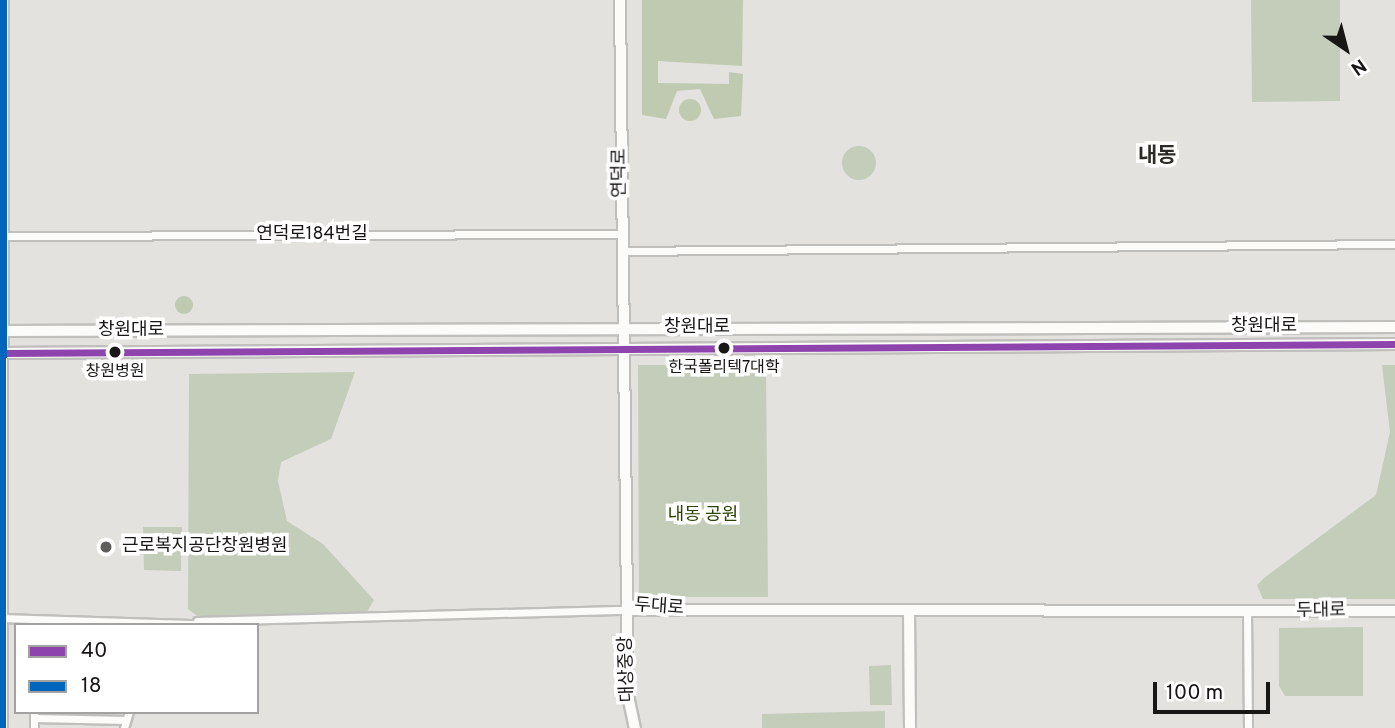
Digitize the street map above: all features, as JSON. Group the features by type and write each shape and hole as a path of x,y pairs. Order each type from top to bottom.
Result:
{"main road":[{"name":"창원대로","path":"1,331 1395,327"},
{"name":"창원대로","path":"2,353 621,346 1395,344"}],"street":[{"path":"2,728 3,0"},
{"name":"연덕로","path":"620,0 621,346"},
{"name":"연덕로184번길","path":"4,236 621,234"},
{"path":"621,251 1395,244"},
{"name":"두대로","path":"621,346 627,610 1247,613 1395,611"},
{"path":"1,611 34,621 197,623 627,610"},
{"name":"대상중앙","path":"627,610 627,691 635,728"},
{"path":"909,612 910,728"},
{"path":"1247,613 1248,728"},
{"path":"34,728 34,715 127,720"}],"green space":[{"path":"642,0 743,0 742,66 658,61 658,83 729,84 729,72 743,74 741,116 714,119 700,89 677,91 666,119 642,115"},
{"path":"1251,0 1340,0 1340,101 1252,102"},
{"path":"690,99 698,102 701,110 698,118 690,121 682,118 679,110 682,102"},
{"path":"859,146 871,151 876,163 871,175 859,180 847,175 842,163 847,151"},
{"path":"180,296 188,296 193,305 191,312 180,314 175,309 175,301"},
{"name":"내동 공원","path":"638,365 766,365 768,597 639,597"},
{"path":"1382,365 1395,365 1395,599 1263,599 1257,585 1264,578 1376,495 1390,432"},
{"path":"355,372 331,439 281,462 278,481 287,521 323,544 374,600 365,615 200,618 188,609 189,374"},
{"path":"143,527 182,527 181,571 144,570"},
{"path":"1363,627 1363,696 1285,696 1279,686 1279,628"},
{"path":"891,665 892,705 870,705 869,666"},
{"path":"885,711 885,728 762,728 762,714"}],"transit line":[{"name":"18","path":"2,728 3,0"},
{"name":"40","path":"0,353 1395,344"}],"place":[{"name":"한국폴리텍7대학","path":"724,348"},
{"name":"창원병원","path":"115,352"},
{"name":"근로복지공단창원병원","path":"106,547"}],"district":[{"name":"내동","path":"1157,157"}]}
